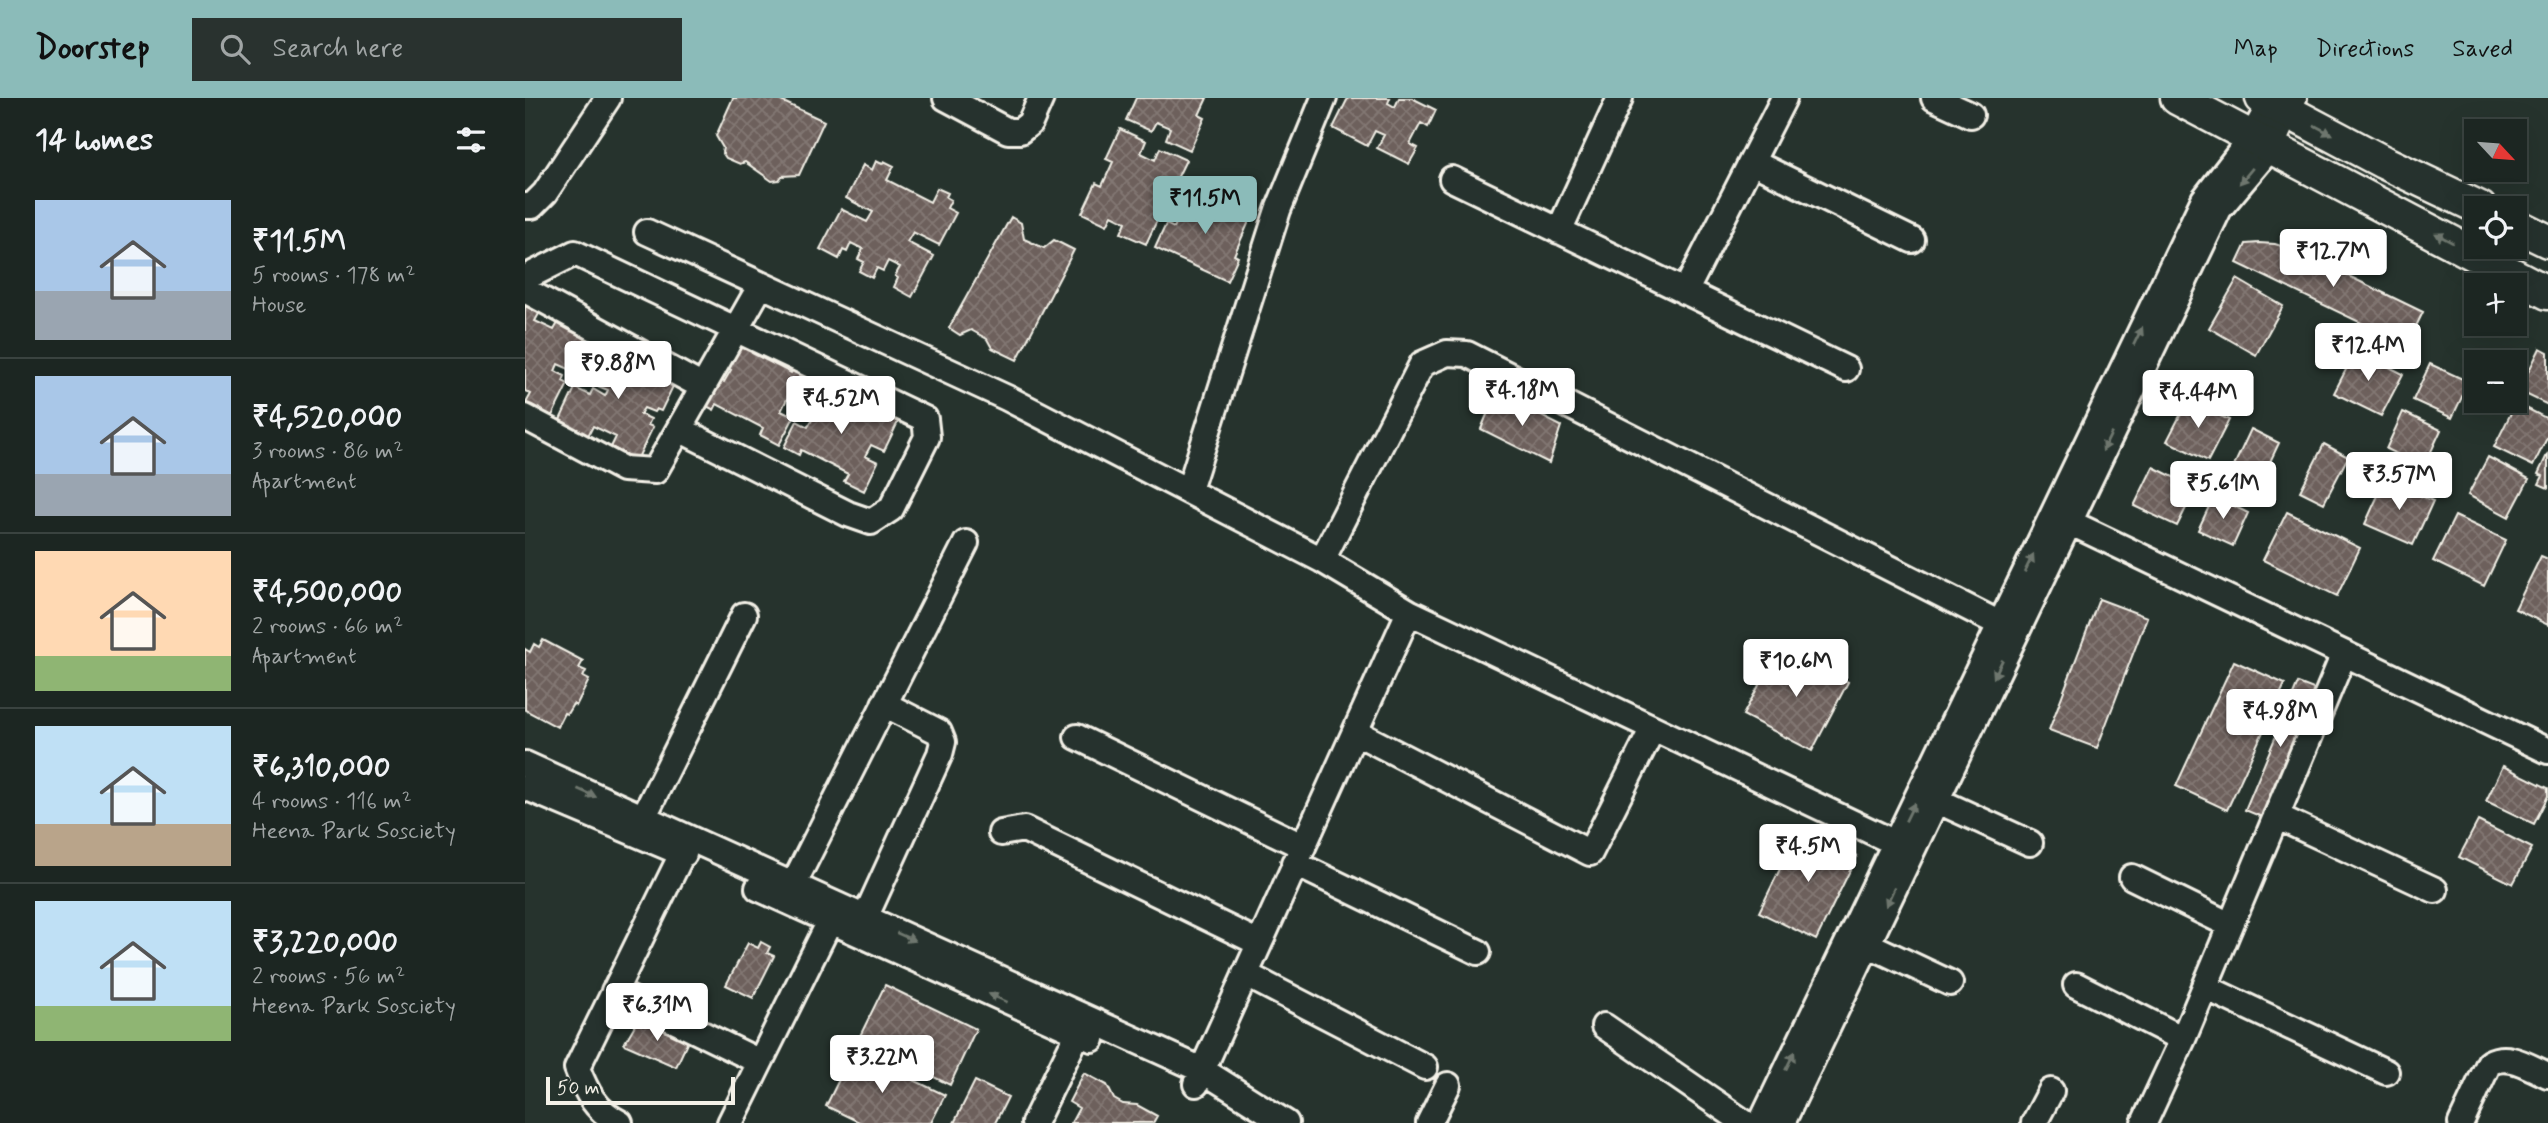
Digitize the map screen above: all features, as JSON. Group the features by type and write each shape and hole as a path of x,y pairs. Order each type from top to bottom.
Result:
{"main road":[{"path":"2177,98 2548,293"},
{"path":"2278,102 2383,162 2464,200"},
{"path":"2527,231 2548,241"}],"street":[{"path":"525,206 531,206 545,193 608,98"},
{"path":"946,98 1008,131 1020,131 1030,123 1041,98"},
{"path":"1189,490 1278,210 1324,98"},
{"path":"1559,231 1620,98"},
{"path":"1685,292 1784,98"},
{"path":"1934,98 1971,115"},
{"path":"1782,1123 1867,944 1903,847 1936,800 2008,629 2069,522 2219,209 2262,142 2278,102"},
{"path":"1761,1123 1903,847 2008,629 2204,199 2262,142"},
{"path":"1752,162 1912,240"},
{"path":"1452,179 1846,369"},
{"path":"647,232 1007,398 1189,490 1322,561 1409,612 1903,847"},
{"path":"525,278 575,253 925,419 927,437 891,509 871,522 848,514 678,429"},
{"path":"525,417 623,469 655,471 761,285"},
{"path":"525,290 703,387"},
{"path":"1322,561 1422,363 1447,353 1467,354 2008,629"},
{"path":"2069,522 2548,751"},
{"path":"793,885 966,543"},
{"path":"1199,1077 1409,612"},
{"path":"643,818 744,615"},
{"path":"2144,1123 2183,1039 2344,654"},
{"path":"865,918 940,754 943,742 939,732 884,704"},
{"path":"1355,732 1590,853 1653,728"},
{"path":"1077,737 1478,952"},
{"path":"525,764 793,885 834,914 865,918 1199,1077 1286,1123"},
{"path":"525,787 682,854 834,914 1078,1033 1199,1077 1258,1123"},
{"path":"1936,800 2030,843"},
{"path":"2276,816 2435,890"},
{"path":"1001,833 1024,829 1259,943"},
{"path":"620,1123 607,1116 587,1094 577,1068 682,854"},
{"path":"2132,877 2230,925"},
{"path":"730,1123 834,914"},
{"path":"1867,944 1950,983"},
{"path":"1245,974 1425,1067"},
{"path":"2076,985 2183,1039"},
{"path":"2205,986 2386,1072"},
{"path":"614,991 760,1062"},
{"path":"1604,1026 1745,1123"},
{"path":"1034,1123 1078,1033"},
{"path":"2461,1123 2489,1063 2498,1058 2510,1059 2548,1075"},
{"path":"1429,1123 1448,1085"},
{"path":"2034,1123 2052,1091"}],"building":[{"path":"733,98 775,98 824,121 799,175 782,176 779,180 772,181 745,162 740,164 726,158 716,136"},
{"path":"1136,98 1207,98 1199,115 1205,118 1190,150 1166,139 1170,128 1156,122 1151,131 1126,120"},
{"path":"1348,98 1390,98 1388,103 1395,107 1399,98 1412,98 1436,110 1428,127 1421,123 1410,144 1418,148 1409,164 1377,148 1384,135 1375,131 1367,146 1333,128"},
{"path":"1120,129 1146,141 1141,153 1155,160 1160,148 1186,160 1171,191 1164,187 1154,209 1161,212 1146,244 1121,233 1126,222 1112,215 1107,225 1082,213 1096,183 1102,186 1113,162 1106,159"},
{"path":"876,161 882,164 884,161 894,166 887,180 930,202 937,188 948,193 946,197 951,200 947,208 956,213 939,245 913,232 907,242 934,256 912,297 894,287 898,278 895,276 900,267 888,261 883,271 877,268 872,278 859,271 864,262 858,259 863,249 851,243 847,252 843,250 839,259 820,249 841,209 867,222 873,212 846,198 863,165 872,170"},
{"path":"1192,189 1212,198 1209,205 1228,214 1230,207 1251,217 1234,255 1238,257 1227,281 1155,248 1166,224 1174,228"},
{"path":"1011,217 1021,223 1024,239 1044,248 1054,240 1074,250 1017,360 992,348 987,339 971,330 960,335 949,328"},
{"path":"2246,244 2275,244 2297,251 2423,312 2407,345 2237,263"},
{"path":"2237,279 2283,306 2256,355 2209,328"},
{"path":"525,304 540,312 535,321 554,330 559,321 591,336 576,367 571,365 569,369 558,364 555,371 565,376 563,381 568,384 552,416 526,403 531,394 525,391"},
{"path":"734,337 755,348 752,353 791,373 794,367 814,377 799,406 787,399 781,411 794,417 779,445 760,435 763,428 717,404 714,410 699,402 713,376 724,382 731,370 719,364"},
{"path":"597,342 625,355 620,365 640,374 644,364 676,380 661,411 656,409 654,412 644,408 640,414 651,419 648,425 653,427 637,460 611,447 616,437 593,426 588,436 559,422 575,388 590,395 593,389 605,396 608,390 595,385 597,380 582,374"},
{"path":"2540,348 2548,352 2548,405 2527,395 2527,375"},
{"path":"2356,350 2403,374 2381,416 2334,393"},
{"path":"2430,364 2464,380 2464,393 2452,418 2413,400"},
{"path":"818,382 839,393 836,399 875,419 879,412 898,422 884,451 871,445 865,456 878,462 864,491 844,481 848,474 801,450 799,455 784,447 797,421 808,427 815,415 804,409"},
{"path":"1496,393 1561,426 1549,463 1481,429"},
{"path":"2188,400 2229,420 2208,461 2167,441"},
{"path":"2527,408 2548,419 2548,436 2533,466 2494,447 2511,413 2527,413"},
{"path":"2403,412 2441,430 2424,467 2386,449"},
{"path":"2251,429 2279,443 2259,485 2231,472"},
{"path":"2324,444 2348,457 2324,503 2300,491"},
{"path":"2548,453 2548,488 2539,484 2543,476 2538,474"},
{"path":"2488,457 2529,479 2509,517 2468,495"},
{"path":"2153,467 2196,488 2177,526 2134,506"},
{"path":"2385,480 2433,501 2413,545 2365,524"},
{"path":"2214,496 2248,513 2233,546 2198,530"},
{"path":"2287,512 2360,548 2337,596 2263,560"},
{"path":"2455,516 2506,540 2484,586 2433,561"},
{"path":"2541,556 2548,559 2548,625 2515,609"},
{"path":"2099,599 2147,617 2097,748 2049,730"},
{"path":"543,640 583,661 579,668 586,671 583,677 589,680 576,706 573,704 567,714 564,713 557,727 525,710 525,649 530,652 534,644 539,647"},
{"path":"1780,646 1848,682 1812,751 1743,715"},
{"path":"2234,661 2285,684 2227,810 2176,786"},
{"path":"2298,683 2316,690 2262,817 2245,810"},
{"path":"2503,766 2548,788 2548,796 2534,824 2486,801"},
{"path":"2478,821 2532,848 2513,884 2459,857"},
{"path":"1800,828 1857,856 1816,940 1759,912"},
{"path":"761,942 770,947 767,953 774,956 753,998 726,985 748,943 758,948"},
{"path":"885,985 976,1029 950,1085 858,1040"},
{"path":"639,1018 688,1041 676,1067 624,1044"},
{"path":"853,1051 945,1095 931,1123 861,1123 826,1106"},
{"path":"1084,1073 1107,1085 1114,1099 1123,1104 1137,1105 1157,1116 1153,1123 1071,1123 1079,1108 1069,1102"},
{"path":"975,1081 1008,1097 995,1123 954,1123"}]}
